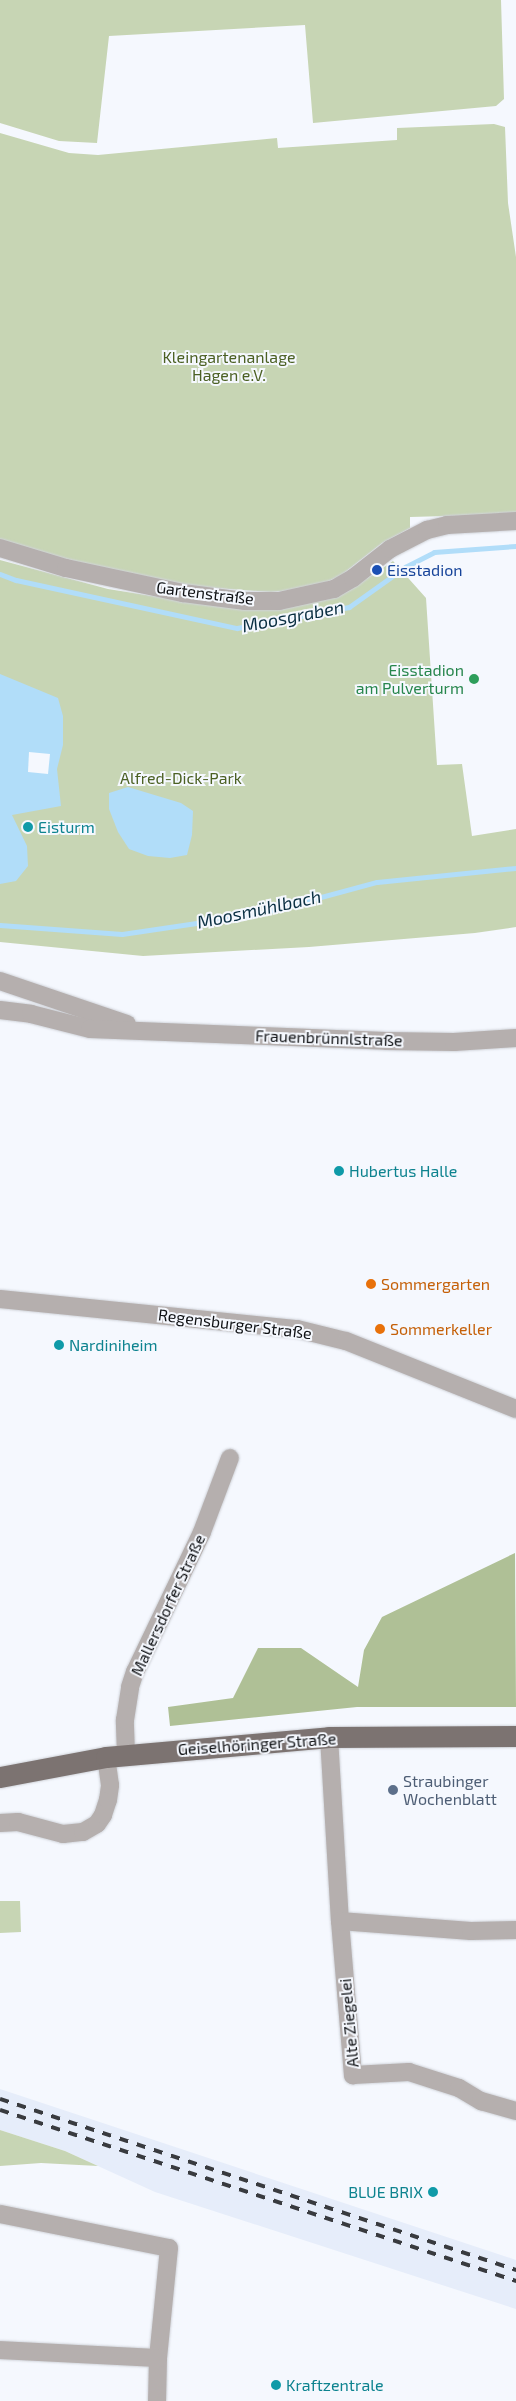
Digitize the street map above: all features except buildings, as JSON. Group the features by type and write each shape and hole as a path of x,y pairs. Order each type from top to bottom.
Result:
{"main road":[{"name":"Geiselhöringer Straße","path":"0,1777 116,1756 329,1736 516,1736"}],"street":[{"name":"Gartenstraße","path":"0,548 66,568 183,594 245,601 279,601 334,589 354,578 390,548 427,530 448,525 516,521"},
{"name":"Frauenbrünnlstraße","path":"0,981 142,1029"},
{"name":"Frauenbrünnlstraße","path":"0,1010 31,1014 90,1029 142,1029 386,1041 454,1042 516,1038"},
{"name":"Regensburger Straße","path":"0,1299 296,1329 346,1342 516,1409"},
{"name":"Mallersdorfer Straße","path":"0,1823 18,1822 63,1834 82,1832 96,1824 103,1815 108,1800 130,1688 202,1532 230,1458"},
{"name":"Alte Ziegelei","path":"329,1736 340,1921 353,2076 409,2072 459,2088 481,2101 516,2111"},
{"path":"340,1921 471,1932 516,1930"},
{"path":"0,2214 168,2248 158,2358 157,2401"},
{"path":"0,2350 158,2358"}],"shaded area":[{"path":"0,2089 516,2260 516,2309 155,2192 65,2151 0,2130"}],"green space":[{"path":"0,0 501,0 504,99 496,106 313,123 305,25 109,36 97,143 59,141 0,123"},
{"name":"Kleingartenanlage Hagen e.V.","path":"494,124 505,127 508,203 516,257 516,514 410,517 410,528 382,543 340,576 312,588 271,592 202,587 113,572 0,541 0,133 69,153 98,155 277,138 278,148 397,140 397,128"},
{"name":"Alfred-Dick-Park","path":"0,560 108,589 190,602 309,603 347,592 393,561 426,598 437,765 462,764 472,836 516,829 516,927 475,933 309,947 143,956 0,942"},
{"path":"515,1553 516,1707 357,1707 170,1726 168,1707 233,1698 258,1648 301,1648 358,1687 364,1650 382,1617"},
{"path":"0,1901 20,1901 21,1932 0,1933"},
{"path":"0,2130 65,2151 98,2166 41,2163 0,2166"}],"water":[{"path":"0,674 58,698 63,716 63,745 57,769 61,806 12,815 27,846 28,866 16,881 0,884"},
{"path":"128,787 181,803 193,811 192,835 187,855 170,858 148,856 129,849 118,832 109,809 109,793"}],"pier":[{"path":"29,752 50,754 48,774 28,772"}],"waterway":[{"name":"Moosgraben","path":"0,574 16,580 237,628 349,607 405,567 434,552 516,546"},
{"name":"Moosmühlbach","path":"0,925 122,934 258,914 377,882 516,868"}],"railway":[{"path":"0,2099 516,2270"},
{"path":"0,2110 516,2281"}],"place":[{"name":"Eisstadion","path":"377,570"},
{"name":"Eisstadion am Pulverturm","path":"474,679"},
{"name":"Eisturm","path":"28,827"},
{"name":"Hubertus Halle","path":"339,1171"},
{"name":"Sommergarten","path":"371,1284"},
{"name":"Sommerkeller","path":"380,1329"},
{"name":"Nardiniheim","path":"59,1345"},
{"name":"Straubinger Wochenblatt","path":"393,1790"},
{"name":"BLUE BRIX","path":"433,2192"},
{"name":"Kraftzentrale","path":"276,2385"}]}
